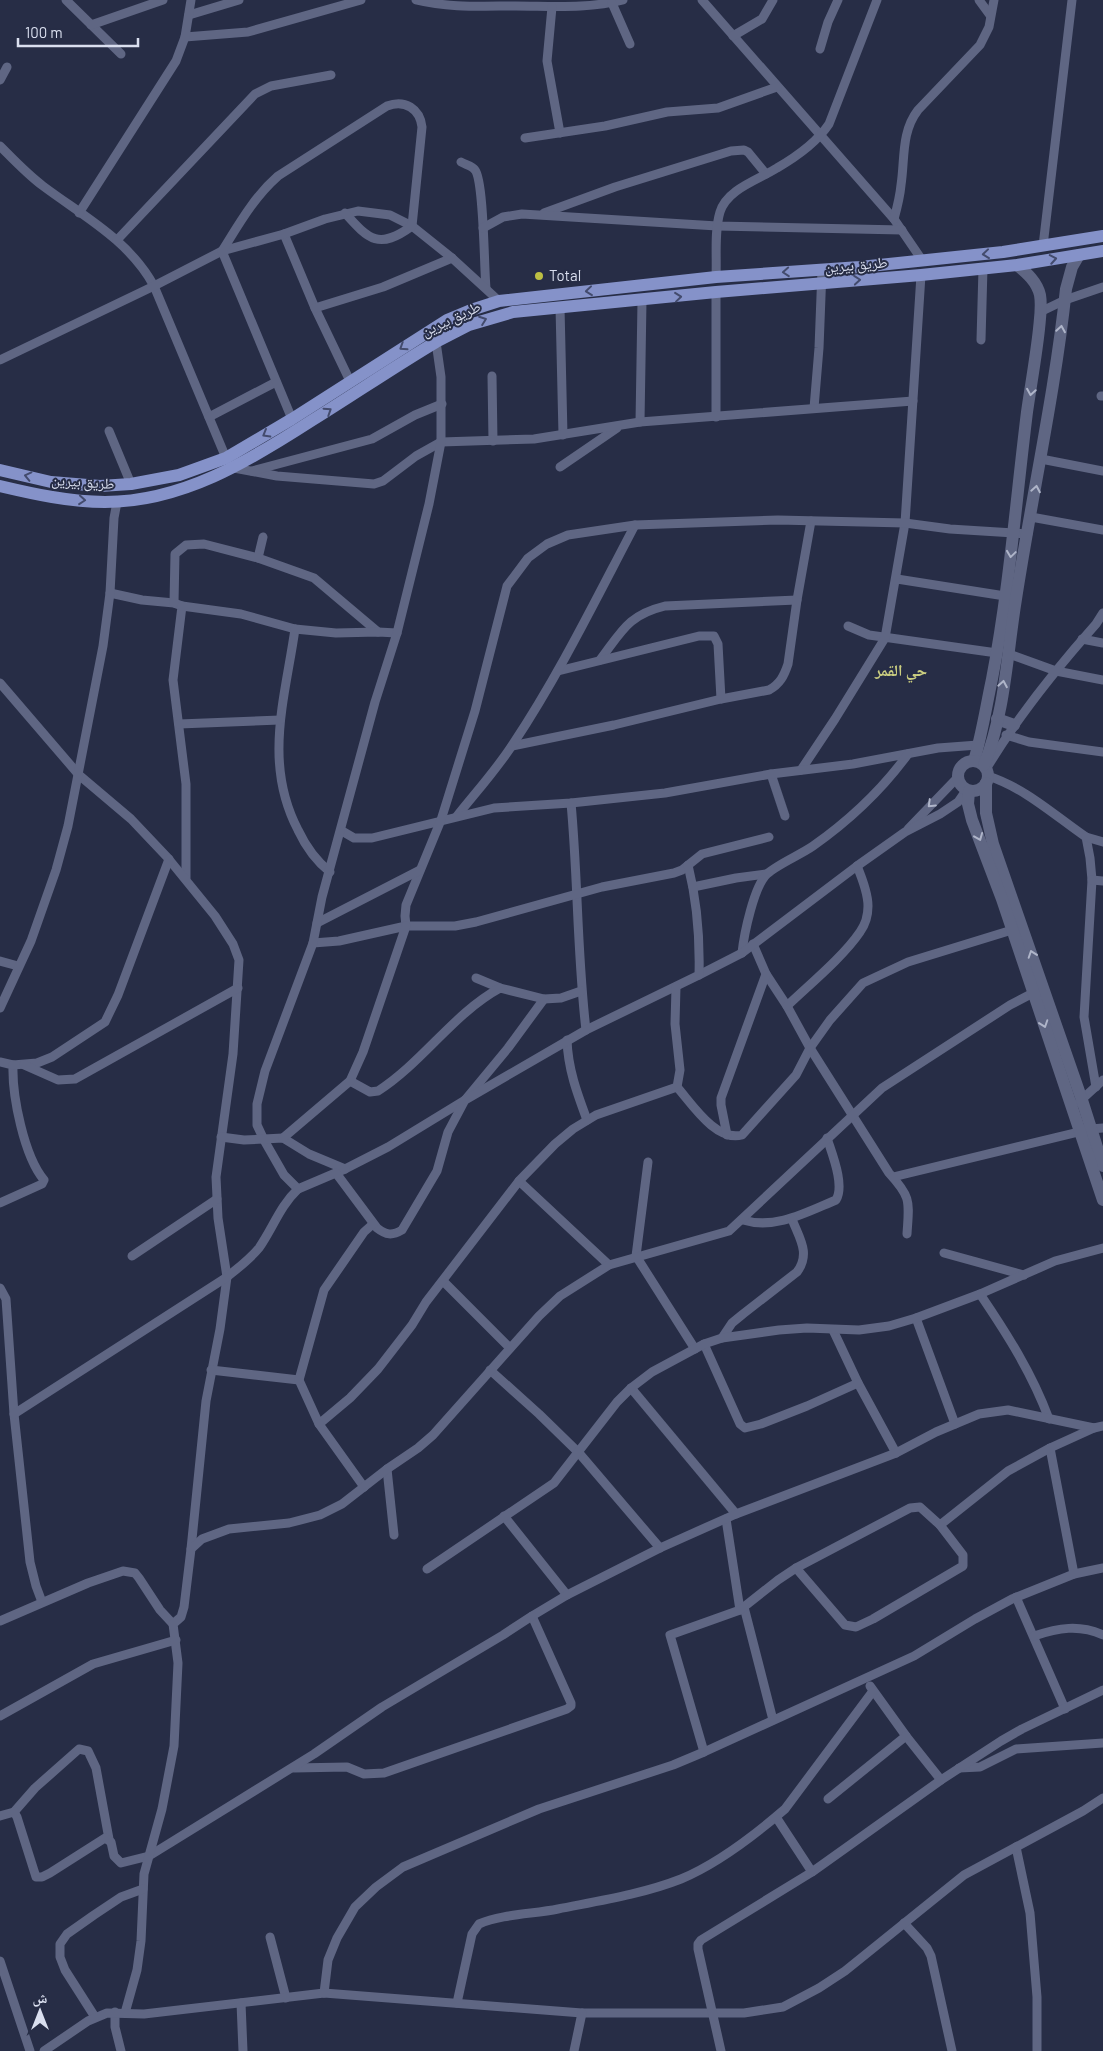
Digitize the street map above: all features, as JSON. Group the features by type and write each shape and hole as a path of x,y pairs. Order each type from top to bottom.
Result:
{"main road":[{"name":"طريق بيرين","path":"0,470 73,485 100,486 131,484 179,476 226,458 292,419 447,320 499,301 716,277 822,270 922,260 1043,246 1103,236"},
{"name":"طريق بيرين","path":"0,486 38,495 104,502 117,502 173,492 234,468 436,342 469,325 513,312 642,301 716,292 921,276 1017,265 1103,251"}],"street":[{"path":"66,0 121,54"},
{"path":"91,25 163,0"},
{"path":"79,212 176,61 185,37 191,0"},
{"path":"189,15 239,0"},
{"path":"185,37 248,32 361,0"},
{"path":"416,0 458,6 552,7 612,3 623,0"},
{"path":"702,0 894,219 922,260"},
{"path":"733,36 762,19 773,0"},
{"path":"820,49 828,22 838,0"},
{"path":"716,277 717,226 720,210 726,200 741,188 788,161 821,135 832,117 877,0"},
{"path":"978,0 990,15"},
{"path":"894,219 901,186 906,136 910,122 918,110 980,45 989,27 994,0"},
{"path":"1043,246 1072,0"},
{"path":"612,3 630,44"},
{"path":"552,7 547,61 560,133"},
{"path":"0,80 7,67"},
{"path":"118,240 255,94 271,86 330,76"},
{"path":"525,138 604,126 667,112 718,108 777,87"},
{"path":"222,251 264,188 310,154 392,104 411,106 422,121 412,226"},
{"path":"0,146 30,176 118,240 137,262 154,286 226,458"},
{"path":"539,215 615,187 731,151 744,150 748,152 766,174"},
{"path":"461,162 473,168 477,173 483,228 486,288"},
{"path":"1,358 154,286 222,251 284,234 345,213 358,211 382,212 399,218 412,226 452,258 499,301"},
{"path":"345,213 365,236 373,239 398,235 412,226"},
{"path":"483,228 503,217 517,214 717,226 902,230"},
{"path":"284,234 315,308 350,381"},
{"path":"222,251 292,419"},
{"path":"1078,255 1070,276 1065,300 1041,460 1016,599 978,745 984,771 986,813 993,844 1078,1103"},
{"path":"315,308 383,287 452,258"},
{"path":"14,1414 227,1277 258,1249 287,1199 298,1189 388,1147 567,1040 676,987 742,952 905,832 949,808 962,798 968,790 980,789 996,723 1003,653 1005,596 1040,312 1040,296 1037,288 1028,275 1017,265"},
{"path":"981,340 983,268"},
{"path":"814,408 823,284 822,270"},
{"path":"801,770 885,638 897,579 905,523 921,276"},
{"path":"1040,312 1065,300 1103,287"},
{"path":"716,292 716,417"},
{"path":"640,422 642,301"},
{"path":"560,307 563,435"},
{"path":"298,1189 284,1175 259,1129 256,1116 260,1090 313,943 375,702 397,633 430,504 441,442 441,366 436,342"},
{"path":"492,376 493,441"},
{"path":"209,417 276,382"},
{"path":"234,468 278,476 378,483 386,480 416,456 441,442 493,441 563,435 640,422 913,401"},
{"path":"249,472 372,439 415,415 442,404"},
{"path":"560,467 620,426"},
{"path":"109,431 131,484"},
{"path":"1041,460 1103,471"},
{"path":"104,502 114,518"},
{"path":"0,1008 31,941 56,870 78,775 103,646 110,593 114,518 117,502"},
{"path":"1031,517 1103,530"},
{"path":"221,1137 244,1140 283,1138 350,1081 363,1052 406,926 406,905 442,820 475,711 502,600 507,586 528,558 547,544 568,536 635,526 778,520 905,523 950,529 1028,534"},
{"path":"512,746 614,726 721,699 769,690 780,682 788,664 811,521"},
{"path":"457,816 512,746 558,671 635,526"},
{"path":"258,558 263,537"},
{"path":"186,878 186,784 173,680 178,605 174,559 179,548 186,545 204,544 258,558 314,578 378,632"},
{"path":"897,579 1005,596"},
{"path":"110,593 142,600 241,614 295,629 336,633 397,633"},
{"path":"600,660 620,633 644,611 665,606 797,600"},
{"path":"984,771 1010,730 1082,639 1099,623 1103,614"},
{"path":"848,626 870,635 885,638 1003,653 1056,671 1103,680"},
{"path":"295,629 280,720 278,761 282,790 293,821 308,850 330,872"},
{"path":"558,671 699,636 714,636 718,644 721,699"},
{"path":"1082,639 1103,643"},
{"path":"0,683 78,775 131,818 186,878 215,916 233,944 239,960 233,1054 216,1177 218,1218 227,1277 220,1330 206,1400 184,1607 181,1617 174,1624"},
{"path":"179,724 280,720"},
{"path":"983,722 996,723 1030,742 1103,752"},
{"path":"342,831 354,838 372,838 494,808 570,803 665,793 772,774 853,764 952,746 978,745"},
{"path":"693,887 766,874 804,852 851,817 877,793 908,754"},
{"path":"905,832 959,776 963,765 984,771 1008,783 1026,793 1086,837 1103,842"},
{"path":"772,774 785,816"},
{"path":"959,776 961,783 968,790 968,804 972,820 1033,993 1078,1103 1092,1130 1103,1166"},
{"path":"570,803 577,893 581,990 586,1030"},
{"path":"313,943 333,942 406,926 466,924 602,886 674,874 702,854 768,837"},
{"path":"1078,1103 1099,1083 1084,1017 1092,880 1086,837"},
{"path":"0,1062 13,1065 37,1063 52,1057 105,1022 118,995 169,860"},
{"path":"688,865 693,887 700,957 699,975"},
{"path":"787,1006 841,954 864,925 868,900 857,866"},
{"path":"317,924 420,870"},
{"path":"742,952 747,919 766,874"},
{"path":"1092,880 1103,881"},
{"path":"677,1087 714,1128 727,1135 735,1136 742,1134 796,1074 810,1048 830,1020 863,983 908,962 1012,930"},
{"path":"753,944 766,974 787,1006 810,1048 909,1202 907,1234"},
{"path":"0,961 18,966"},
{"path":"727,1135 721,1098 766,974"},
{"path":"476,978 500,988 544,999 561,998 581,990"},
{"path":"676,987 675,1024 680,1070 677,1087"},
{"path":"24,1064 58,1080 75,1079 238,988"},
{"path":"350,1081 370,1092 378,1091 419,1057 480,1000 500,988"},
{"path":"191,1549 202,1539 229,1528 289,1523 320,1515 342,1504 418,1448 432,1435 510,1348 560,1296 609,1265 729,1231 743,1220 761,1200 873,1096 897,1078 1010,1005 1033,993"},
{"path":"283,1138 340,1171 373,1224 386,1235 396,1234 402,1230 437,1171 448,1132 465,1100 508,1048 544,999"},
{"path":"567,1040 568,1062 577,1095 587,1120"},
{"path":"0,1202 42,1184 44,1180 33,1160 19,1115 14,1091 13,1065"},
{"path":"319,1424 350,1398 378,1369 519,1181 555,1144 587,1120 617,1106 677,1087"},
{"path":"893,1177 1092,1130"},
{"path":"1092,1130 1103,1200"},
{"path":"743,1220 757,1223 792,1219 836,1200 839,1196 838,1176 827,1138"},
{"path":"648,1162 636,1256 695,1349"},
{"path":"519,1181 609,1265"},
{"path":"132,1256 217,1198"},
{"path":"722,1338 732,1323 797,1272 802,1265 805,1259 804,1250 792,1219"},
{"path":"364,1487 319,1424 299,1380 324,1290 364,1232 373,1224"},
{"path":"427,1569 554,1483 617,1402 631,1388 652,1372 704,1344 722,1338 779,1330 808,1328 833,1330 873,1329 916,1318 980,1294 1055,1261 1103,1248"},
{"path":"944,1253 1024,1275"},
{"path":"443,1281 510,1348"},
{"path":"0,1288 6,1299 14,1414 30,1562 42,1602"},
{"path":"980,1294 1024,1362 1049,1419"},
{"path":"916,1318 955,1424"},
{"path":"833,1330 858,1383 896,1453"},
{"path":"704,1344 740,1424 745,1428 751,1428 798,1410 858,1383"},
{"path":"211,1370 299,1380"},
{"path":"490,1370 579,1453 660,1548"},
{"path":"631,1388 736,1514"},
{"path":"0,1816 14,1812 35,1788 78,1749 88,1751 96,1768 114,1856 121,1864 149,1856 293,1768 382,1707 532,1616 660,1548 736,1514 896,1453 979,1414 1008,1410 1098,1427"},
{"path":"940,1525 994,1481 1050,1448 1098,1427"},
{"path":"1050,1448 1074,1574"},
{"path":"387,1469 394,1535"},
{"path":"704,1752 670,1638 675,1632 742,1609 796,1568 910,1508 920,1507 940,1525 963,1555 962,1566 887,1611 856,1626 844,1625 796,1568"},
{"path":"504,1516 567,1596"},
{"path":"726,1519 742,1609 773,1720"},
{"path":"324,1993 328,1960 337,1938 355,1907 376,1886 403,1868 539,1809 673,1765 704,1752 866,1679 921,1652 975,1618 1016,1597 1074,1574 1103,1568"},
{"path":"0,1621 115,1572 129,1571 135,1573 160,1610 174,1624 178,1663 174,1746 162,1810 144,1874 139,1951 125,2013"},
{"path":"1016,1597 1065,1709"},
{"path":"293,1768 346,1767 364,1774 384,1773 567,1709 571,1706 571,1703 532,1616"},
{"path":"1034,1636 1066,1627 1081,1628 1103,1635"},
{"path":"0,1716 93,1664 176,1640"},
{"path":"866,1679 906,1736 941,1780"},
{"path":"458,2003 472,1934 479,1924 594,1902 681,1879 716,1859 776,1817 801,1789 873,1690"},
{"path":"721,2051 698,1944 707,1936 812,1872 959,1768 1022,1729 1103,1690"},
{"path":"828,1799 906,1736"},
{"path":"959,1768 980,1767 1016,1749 1103,1743"},
{"path":"44,2051 95,2018 107,2013 144,2014 324,1993 582,2012 714,2013 767,2010 783,2007 799,2000 845,1971 964,1875 1083,1811 1103,1798"},
{"path":"14,1812 23,1832 36,1877 42,1877 50,1873 100,1841 109,1839"},
{"path":"776,1817 812,1872"},
{"path":"1016,1847 1030,1913 1037,1997 1037,2051"},
{"path":"95,2018 65,1970 60,1957 60,1944 67,1934 121,1897 143,1889"},
{"path":"904,1923 927,1948 931,1956 952,2051"},
{"path":"270,1938 286,1998"},
{"path":"0,1961 30,2051"},
{"path":"241,2003 243,2051"},
{"path":"115,2012 115,2026 121,2051"},
{"path":"574,2051 582,2012"}],"place":[{"name":"Total","path":"539,276"}],"district":[{"name":"حي القمر","path":"901,670"}]}
